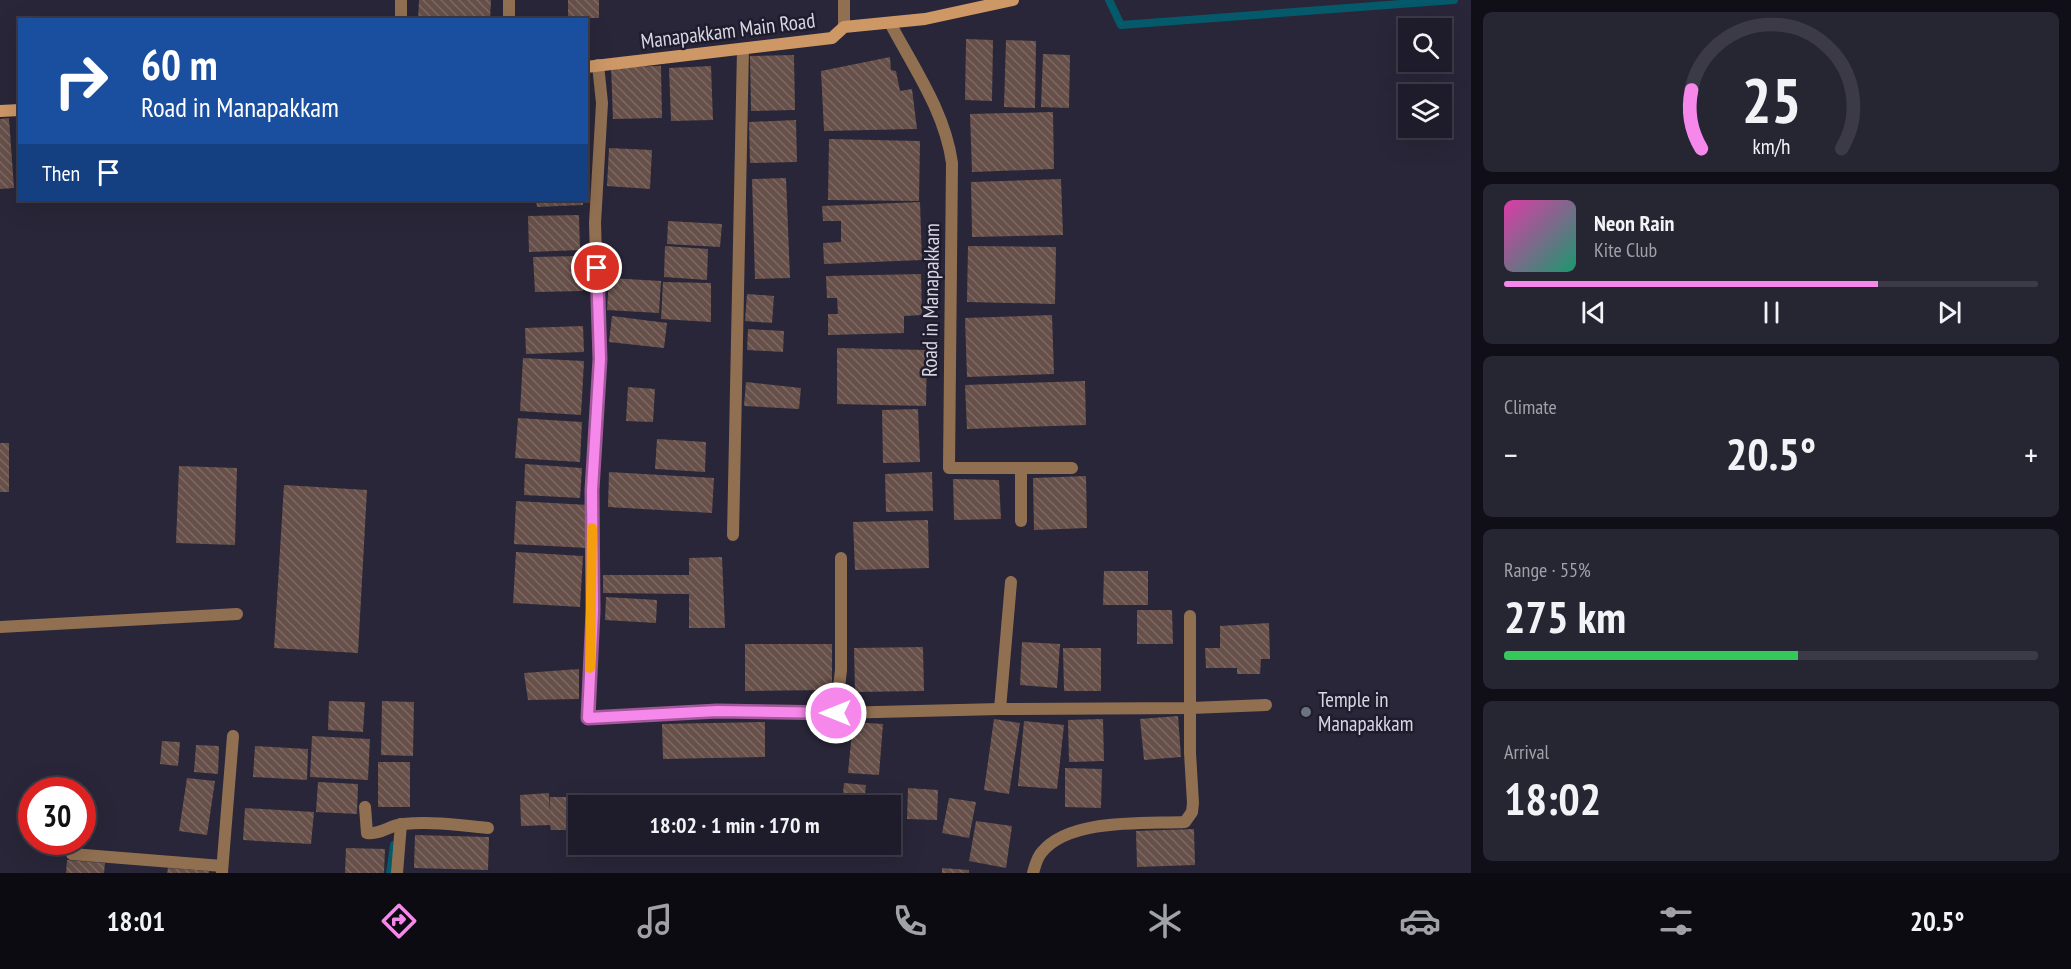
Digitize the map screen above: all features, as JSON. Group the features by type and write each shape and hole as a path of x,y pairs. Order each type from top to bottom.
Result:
{"main road":[{"name":"Manapakkam Main Road","path":"592,66 832,38 844,27 925,19 1013,0"},
{"path":"0,111 18,110"}],"street":[{"path":"401,0 401,18"},
{"path":"509,0 509,18"},
{"path":"844,0 844,27"},
{"name":"Road in Manapakkam","path":"890,23 938,112 949,141 952,163 949,468 1072,468"},
{"path":"733,535 743,49"},
{"path":"592,66 602,103 596,223 600,359 592,490 593,611 588,718 717,711 836,713 1266,705"},
{"path":"1021,468 1021,522"},
{"path":"836,713 841,670 841,558"},
{"path":"1000,709 1011,582"},
{"path":"0,627 237,614"},
{"path":"1033,873 1040,853 1053,841 1067,833 1089,827 1185,822 1190,817 1193,803 1190,753 1190,616"},
{"path":"81,855 222,870 233,736"},
{"path":"365,807 367,833 375,834 401,824 448,823 488,828"},
{"path":"397,873 401,824"}],"building":[{"path":"419,0 491,0 490,18 418,18"},
{"path":"568,0 599,0 599,18 568,18"},
{"path":"966,39 993,40 992,101 965,100"},
{"path":"1006,40 1036,41 1035,108 1004,107"},
{"path":"1043,54 1070,55 1069,108 1041,107"},
{"path":"794,55 795,110 751,111 750,56"},
{"path":"890,57 891,70 896,71 900,91 912,89 917,129 824,131 821,71"},
{"path":"661,66 662,118 613,119 611,67"},
{"path":"711,66 713,120 671,121 669,68"},
{"path":"1053,112 1054,169 972,172 970,114"},
{"path":"9,118 14,188 0,189 0,119"},
{"path":"796,120 797,162 750,163 749,122"},
{"path":"829,139 920,141 919,201 828,200"},
{"path":"609,148 652,150 650,189 607,186"},
{"path":"786,178 790,278 755,279 752,179"},
{"path":"1061,179 1063,235 972,237 971,182"},
{"path":"536,201 583,201 583,205 537,207"},
{"path":"920,202 922,260 824,264 823,243 841,242 841,221 823,221 822,206"},
{"path":"579,215 580,250 529,252 528,216"},
{"path":"668,221 722,224 720,247 667,244"},
{"path":"665,246 708,249 707,280 664,277"},
{"path":"968,246 1056,247 1055,304 967,302"},
{"path":"582,256 583,291 535,292 533,257"},
{"path":"921,274 922,315 904,316 904,333 828,335 828,314 838,314 837,298 827,298 826,276"},
{"path":"609,278 661,281 659,313 607,310"},
{"path":"663,282 711,283 711,322 661,319"},
{"path":"747,294 774,296 772,323 745,321"},
{"path":"1052,315 1054,374 967,377 965,318"},
{"path":"612,316 667,323 664,348 609,342"},
{"path":"583,326 584,352 526,354 525,328"},
{"path":"748,329 784,331 783,352 747,350"},
{"path":"837,348 927,350 926,406 837,404"},
{"path":"523,358 584,361 581,415 520,411"},
{"path":"1085,381 1086,425 967,429 965,385"},
{"path":"746,382 801,388 799,409 744,406"},
{"path":"628,387 655,389 653,422 626,421"},
{"path":"918,409 920,462 883,463 882,410"},
{"path":"518,418 582,422 580,462 515,458"},
{"path":"657,439 706,442 705,472 655,469"},
{"path":"0,443 9,443 9,492 0,492"},
{"path":"525,464 582,468 580,498 524,495"},
{"path":"179,466 237,468 235,545 176,543"},
{"path":"609,472 714,478 712,513 608,507"},
{"path":"932,472 933,511 886,512 885,474"},
{"path":"1086,476 1087,528 1034,530 1033,478"},
{"path":"953,479 999,480 1001,519 954,520"},
{"path":"284,485 367,490 358,653 274,648"},
{"path":"516,501 589,505 587,548 514,544"},
{"path":"928,520 929,568 855,570 853,522"},
{"path":"516,552 583,556 580,607 513,603"},
{"path":"722,557 725,628 689,628 689,594 603,593 603,575 689,575 689,558"},
{"path":"1104,571 1148,571 1148,605 1103,605"},
{"path":"606,597 657,600 656,623 605,620"},
{"path":"1137,610 1172,610 1173,644 1137,644"},
{"path":"1269,623 1270,659 1261,659 1260,674 1237,674 1237,668 1206,668 1205,648 1220,648 1220,626"},
{"path":"1022,642 1060,644 1057,688 1020,685"},
{"path":"745,644 832,644 832,690 745,691"},
{"path":"923,647 924,691 855,692 854,648"},
{"path":"1063,648 1101,648 1101,691 1064,691"},
{"path":"579,669 579,699 528,700 524,673"},
{"path":"329,701 365,702 363,732 328,730"},
{"path":"382,701 414,702 413,756 381,755"},
{"path":"1178,716 1181,757 1144,760 1140,719"},
{"path":"994,719 1020,723 1009,794 984,790"},
{"path":"1103,719 1104,761 1069,762 1068,720"},
{"path":"1024,721 1064,725 1057,789 1018,786"},
{"path":"765,722 765,757 663,759 662,724"},
{"path":"853,722 883,724 879,775 848,773"},
{"path":"312,736 370,739 368,780 310,777"},
{"path":"162,741 180,742 178,766 160,764"},
{"path":"196,745 219,746 218,774 194,772"},
{"path":"255,746 308,749 307,780 253,777"},
{"path":"378,762 410,762 410,807 378,807"},
{"path":"1065,768 1102,769 1101,808 1065,807"},
{"path":"187,778 215,781 207,835 179,831"},
{"path":"318,782 358,784 357,814 316,812"},
{"path":"844,783 866,785 865,795 843,795"},
{"path":"908,788 938,790 937,820 907,819"},
{"path":"549,793 550,814 550,797 568,797 568,830 551,830 550,825 521,826 520,795"},
{"path":"949,798 976,802 969,838 942,833"},
{"path":"245,808 314,812 311,844 243,840"},
{"path":"976,821 1012,826 1006,868 969,861"},
{"path":"1194,829 1195,865 1137,867 1136,831"},
{"path":"415,835 489,837 488,870 414,868"},
{"path":"346,848 385,849 384,873 345,873"},
{"path":"67,860 105,863 104,873 66,873"},
{"path":"168,868 209,871 209,873 167,873"},
{"path":"942,868 969,870 969,873 942,873"}],"waterway":[{"path":"1109,0 1121,25 1454,0"},
{"path":"390,873 394,845"}],"slow traffic":[{"path":"590,668 593,611 592,528"}],"place":[{"name":"Temple in Manapakkam","path":"1306,712"}],"route":[{"path":"597,268 600,359 592,490 593,611 588,718 717,711 836,713"}]}
